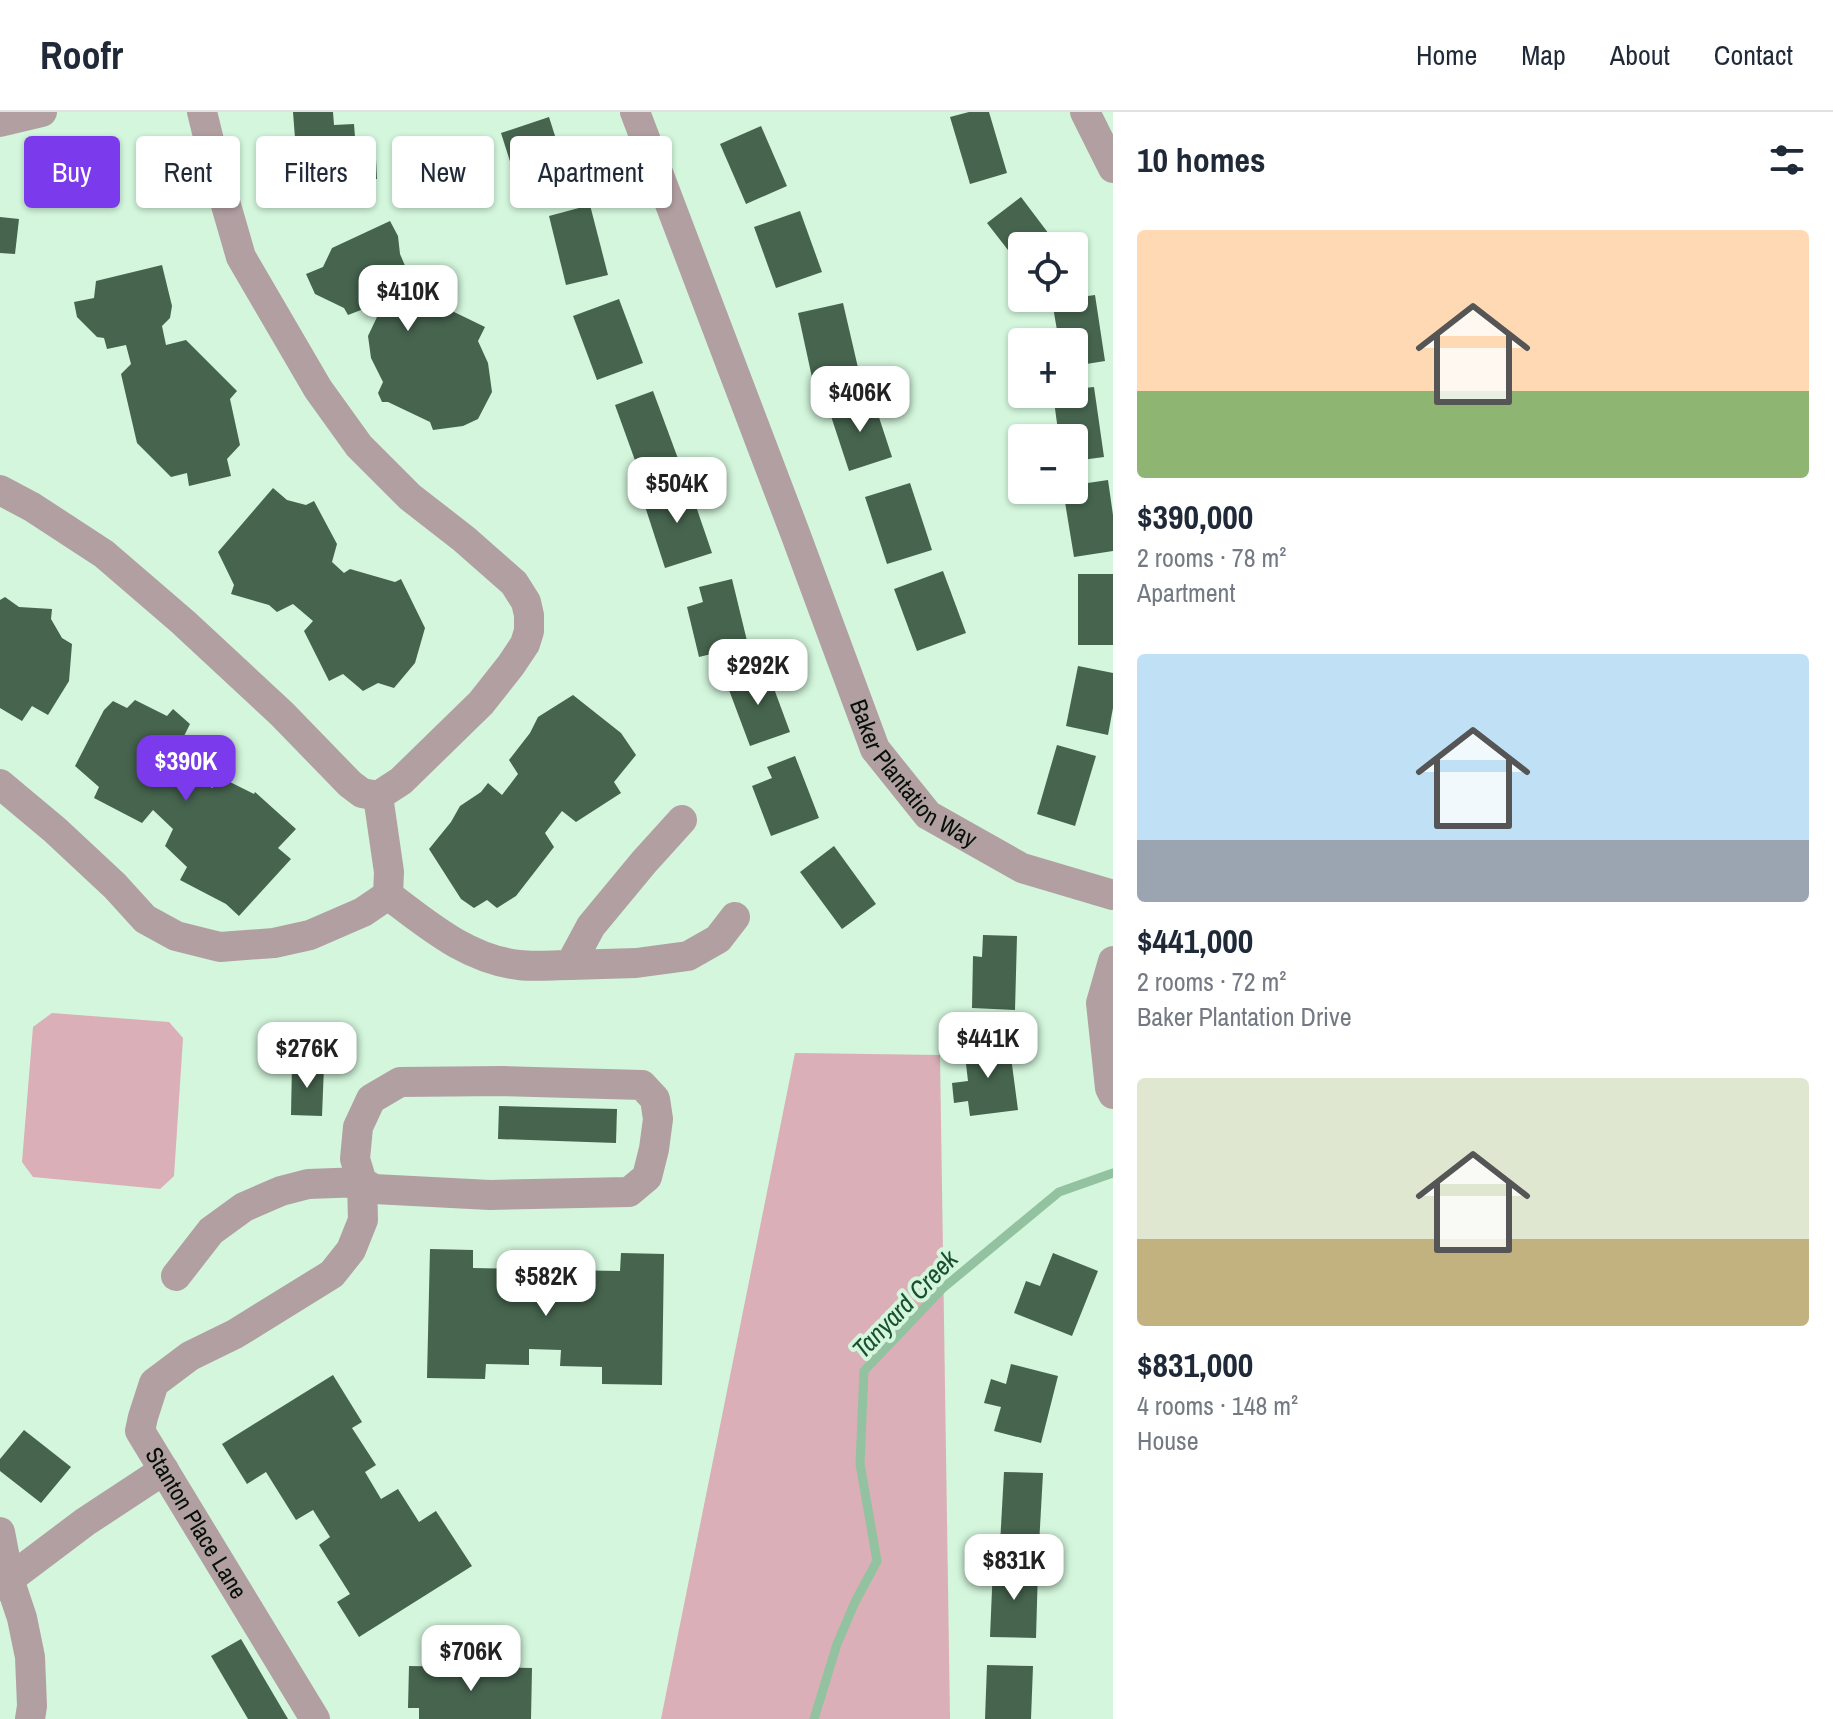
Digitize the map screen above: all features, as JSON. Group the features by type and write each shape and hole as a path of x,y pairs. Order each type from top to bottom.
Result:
{"street":[{"path":"0,122 42,112"},
{"path":"0,490 104,554 183,622 362,793 378,796 401,781 481,703 525,644 529,615 526,602 514,583 410,497 359,446 318,389 241,257 202,112"},
{"name":"Baker Plantation Way","path":"635,112 875,749 928,815 1022,868 1113,895"},
{"path":"1085,112 1113,168"},
{"path":"0,784 75,848 145,919 176,936 220,947 274,943 310,935 363,912 388,895"},
{"path":"378,796 389,872 388,895"},
{"path":"570,965 591,926 682,820"},
{"path":"388,895 452,942 480,956 518,965 636,963 688,956 718,939 735,917"},
{"path":"1113,961 1101,1003 1113,1094"},
{"path":"176,1276 211,1231 244,1207 281,1191 308,1184 362,1182 374,1189 490,1195 629,1192 647,1177 658,1119 655,1099 642,1085 400,1082 371,1099 358,1127 355,1159 362,1182"},
{"name":"Stanton Place Lane","path":"315,1719 140,1431 154,1383 190,1356 235,1334 332,1274 351,1250 363,1220 362,1182"},
{"path":"2,1578 164,1470"},
{"path":"0,1532 2,1578 22,1618 30,1657 30,1719"}],"shaded area":[{"path":"52,1013 169,1022 183,1038 174,1176 160,1189 33,1177 22,1162 33,1027"},
{"path":"795,1053 940,1055 950,1719 661,1719"}],"building":[{"path":"293,112 333,112 334,125 354,124 355,136 295,136"},
{"path":"969,112 989,112 1007,173 970,184 950,117"},
{"path":"549,117 555,136 510,136 510,161 501,133"},
{"path":"761,126 787,186 746,204 720,144"},
{"path":"1021,197 1047,232 1008,232 1008,250 987,223"},
{"path":"591,208 608,275 566,285 549,216"},
{"path":"800,211 822,272 776,288 754,227"},
{"path":"0,217 19,219 15,254 0,253"},
{"path":"390,221 398,236 400,254 406,268 400,282 408,300 419,295 485,327 478,341 488,363 492,392 478,419 463,426 433,430 430,422 382,402 378,393 383,382 371,358 368,336 377,317 361,310 348,315 344,308 315,294 306,274 323,267 332,248"},
{"path":"162,265 172,306 170,318 162,326 166,345 186,340 237,391 230,399 240,445 227,459 231,476 189,486 187,473 171,477 137,443 121,374 131,364 126,345 107,349 104,338 97,337 77,317 74,302 94,298 96,281"},
{"path":"1095,295 1105,361 1088,364 1088,328 1057,328 1054,312 1088,312 1088,296"},
{"path":"619,299 643,363 597,380 573,316"},
{"path":"843,303 859,372 813,382 798,313"},
{"path":"1094,387 1104,457 1088,459 1088,424 1057,424 1055,408 1088,408 1088,388"},
{"path":"653,391 680,464 641,477 615,405"},
{"path":"872,396 892,457 849,471 829,410"},
{"path":"1108,480 1113,515 1113,551 1074,557 1065,504 1088,504 1088,483"},
{"path":"688,483 712,553 665,568 642,497"},
{"path":"910,483 932,550 887,564 865,497"},
{"path":"273,488 287,500 306,505 314,501 337,544 332,562 344,573 350,569 395,582 401,579 425,628 415,663 394,688 378,683 363,691 343,674 329,681 304,631 313,621 293,604 277,612 269,605 231,594 234,585 218,552"},
{"path":"943,571 966,633 917,651 894,589"},
{"path":"1078,574 1113,574 1113,645 1078,645"},
{"path":"732,579 748,645 699,657 687,607 703,602 699,587"},
{"path":"5,597 19,607 52,609 51,619 62,638 72,644 69,681 48,715 32,706 22,721 0,708 0,600"},
{"path":"1078,666 1113,673 1113,708 1108,735 1066,726"},
{"path":"766,667 790,732 750,746 726,682"},
{"path":"573,695 621,733 636,755 614,782 621,793 576,822 562,811 545,833 554,847 516,896 497,908 487,900 474,908 461,899 429,849 460,806 481,792 488,783 502,795 518,774 509,760 538,717"},
{"path":"135,700 167,716 173,709 190,724 183,738 201,754 192,770 212,788 222,778 255,792 296,829 278,848 291,859 239,916 226,904 180,880 187,867 165,846 173,829 153,810 142,823 94,798 99,787 75,766 104,710 113,701 127,708"},
{"path":"1057,745 1096,756 1075,826 1037,814"},
{"path":"795,756 819,818 771,836 752,786 772,778 767,767"},
{"path":"834,846 876,904 842,929 800,872"},
{"path":"983,935 1017,936 1015,1010 972,1008 973,956 982,957"},
{"path":"1009,1042 1018,1110 970,1116 968,1101 954,1103 952,1083 968,1081 964,1047"},
{"path":"292,1065 324,1066 322,1116 291,1115"},
{"path":"499,1106 617,1109 616,1143 498,1139"},
{"path":"430,1249 473,1250 473,1268 532,1269 531,1284 561,1284 561,1270 620,1271 621,1253 664,1254 662,1385 602,1384 602,1367 560,1366 561,1350 529,1349 529,1365 486,1364 485,1379 427,1378"},
{"path":"1053,1253 1098,1271 1072,1336 1014,1313 1026,1281 1040,1286"},
{"path":"1011,1364 1058,1376 1041,1443 994,1431 1001,1407 984,1403 991,1379 1006,1384"},
{"path":"333,1375 362,1422 352,1428 376,1465 365,1472 381,1499 398,1489 419,1522 436,1511 472,1566 359,1637 337,1602 350,1594 319,1545 330,1537 313,1510 296,1520 266,1472 247,1484 222,1444"},
{"path":"24,1430 71,1467 41,1503 0,1471 0,1459"},
{"path":"1004,1472 1043,1473 1039,1545 1000,1544"},
{"path":"993,1566 1038,1568 1036,1638 990,1637"},
{"path":"241,1639 288,1719 248,1719 211,1656"},
{"path":"987,1665 1033,1666 1031,1719 985,1719"},
{"path":"409,1666 532,1668 531,1719 419,1719 419,1708 408,1708"}],"waterway":[{"name":"Tanyard Creek","path":"814,1719 837,1644 877,1561 860,1464 864,1371 943,1288 1059,1192 1113,1173"}]}
